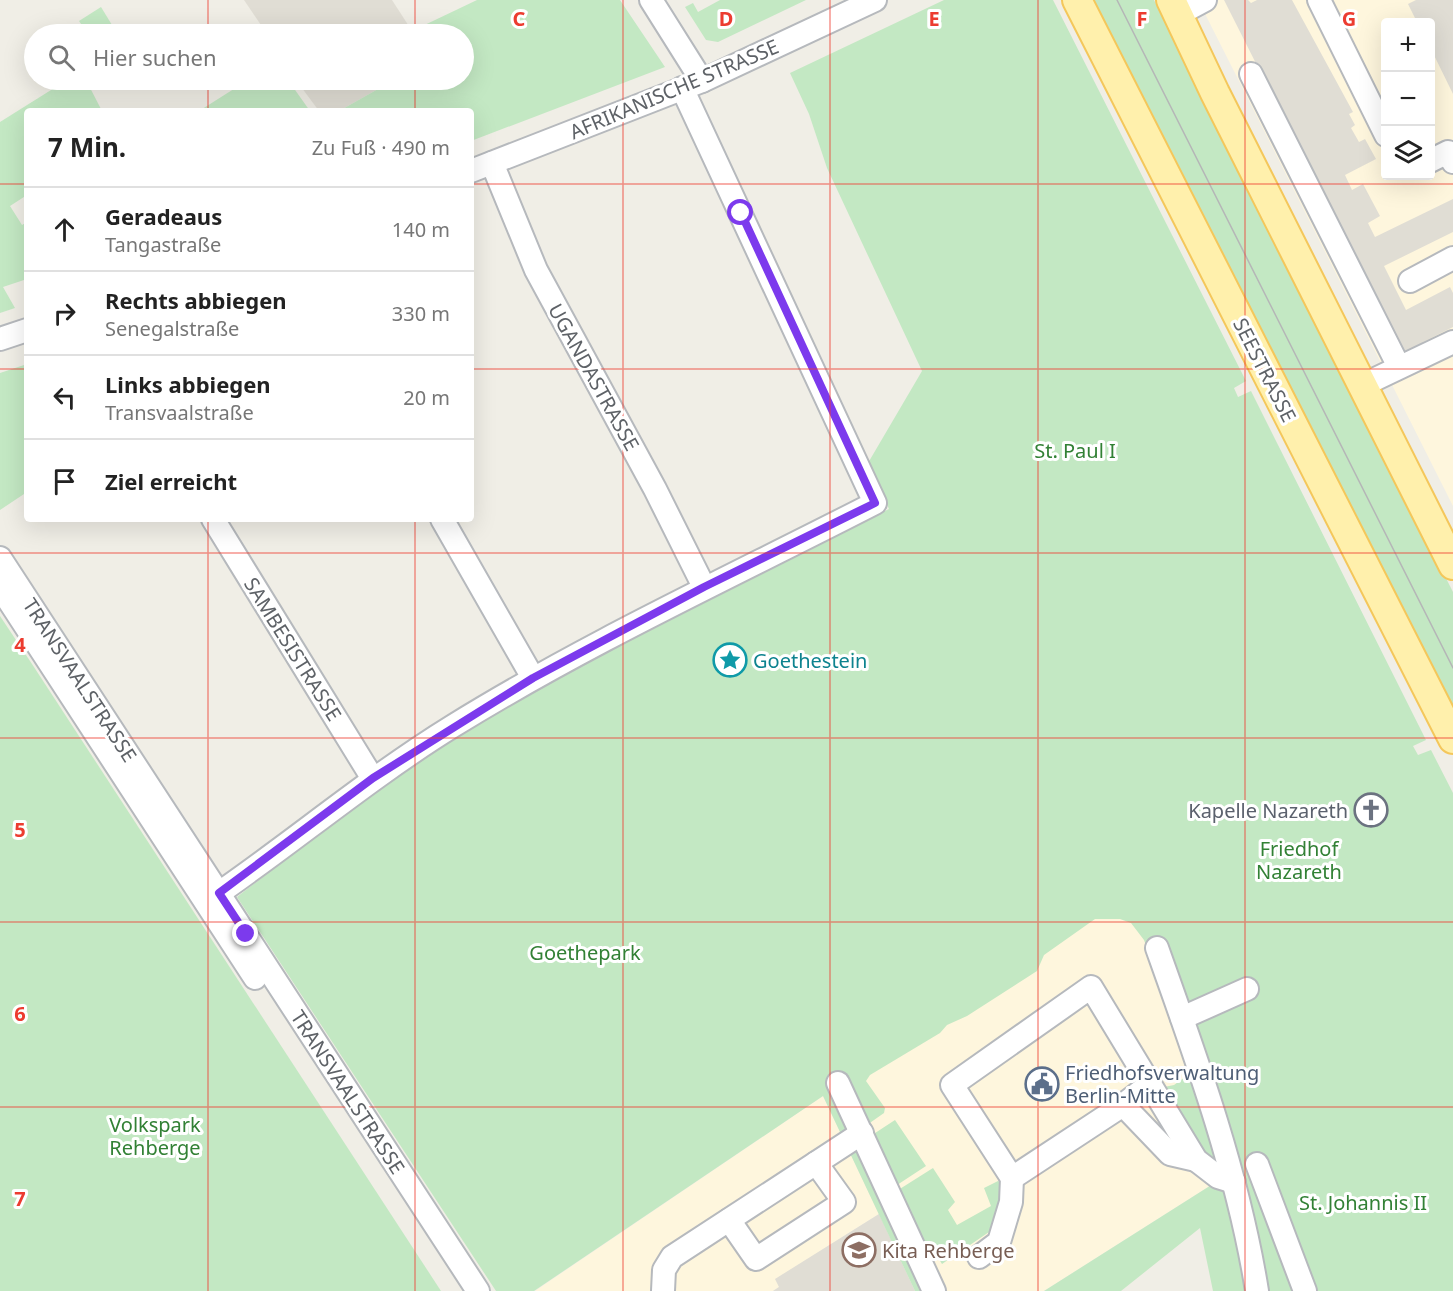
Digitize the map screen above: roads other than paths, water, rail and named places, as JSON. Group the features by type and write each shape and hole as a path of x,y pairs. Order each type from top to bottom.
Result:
{"main road":[{"name":"SEESTRASSE","path":"1077,0 1453,739"},
{"path":"1174,7 1453,565"}],"street":[{"path":"212,897 373,778 533,678 704,587 875,503 692,85 651,0"},
{"name":"AFRIKANISCHE STRASSE","path":"474,170 692,85 875,0"},
{"path":"1174,7 1205,0"},
{"path":"1318,0 1381,126"},
{"path":"1251,74 1399,368"},
{"path":"1435,158 1448,152 1453,162"},
{"name":"UGANDASTRASSE","path":"492,163 536,270 655,489 704,587"},
{"path":"1410,281 1453,258"},
{"path":"0,339 24,331"},
{"path":"1363,385 1453,342"},
{"name":"SAMBESISTRASSE","path":"215,522 373,778"},
{"path":"444,522 533,678"},
{"name":"TRANSVAALSTRASSE","path":"0,558 37,629 212,897 478,1291"},
{"name":"TRANSVAALSTRASSE","path":"0,587 37,629"},
{"name":"TRANSVAALSTRASSE","path":"212,897 460,1291"},
{"path":"1157,948 1182,1018 1234,1182 1257,1291"},
{"path":"979,1257 999,1242 1011,1202 1012,1178 952,1085 1091,987 1196,1160 1218,1177 1234,1182"},
{"path":"1182,1018 1247,989"},
{"path":"838,1083 934,1291"},
{"path":"1012,1178 1123,1105 1149,1085"},
{"path":"1123,1105 1170,1154 1196,1160"},
{"path":"663,1291 664,1270 672,1257 862,1133"},
{"path":"729,1220 756,1259 844,1202 816,1163"},
{"path":"1257,1164 1305,1291"}],"tram line":[{"path":"1117,0 1453,668"}],"place":[{"name":"Goethestein","path":"730,660"},
{"name":"Kapelle Nazareth","path":"1371,810"},
{"name":"Friedhofsverwaltung Berlin-Mitte","path":"1042,1084"},
{"name":"Kita Rehberge","path":"859,1250"}],"park label":[{"name":"St. Paul I","path":"1075,450"},
{"name":"Friedhof Nazareth","path":"1299,860"},
{"name":"Goethepark","path":"585,952"},
{"name":"Volkspark Rehberge","path":"155,1136"},
{"name":"St. Johannis II","path":"1363,1202"}]}
